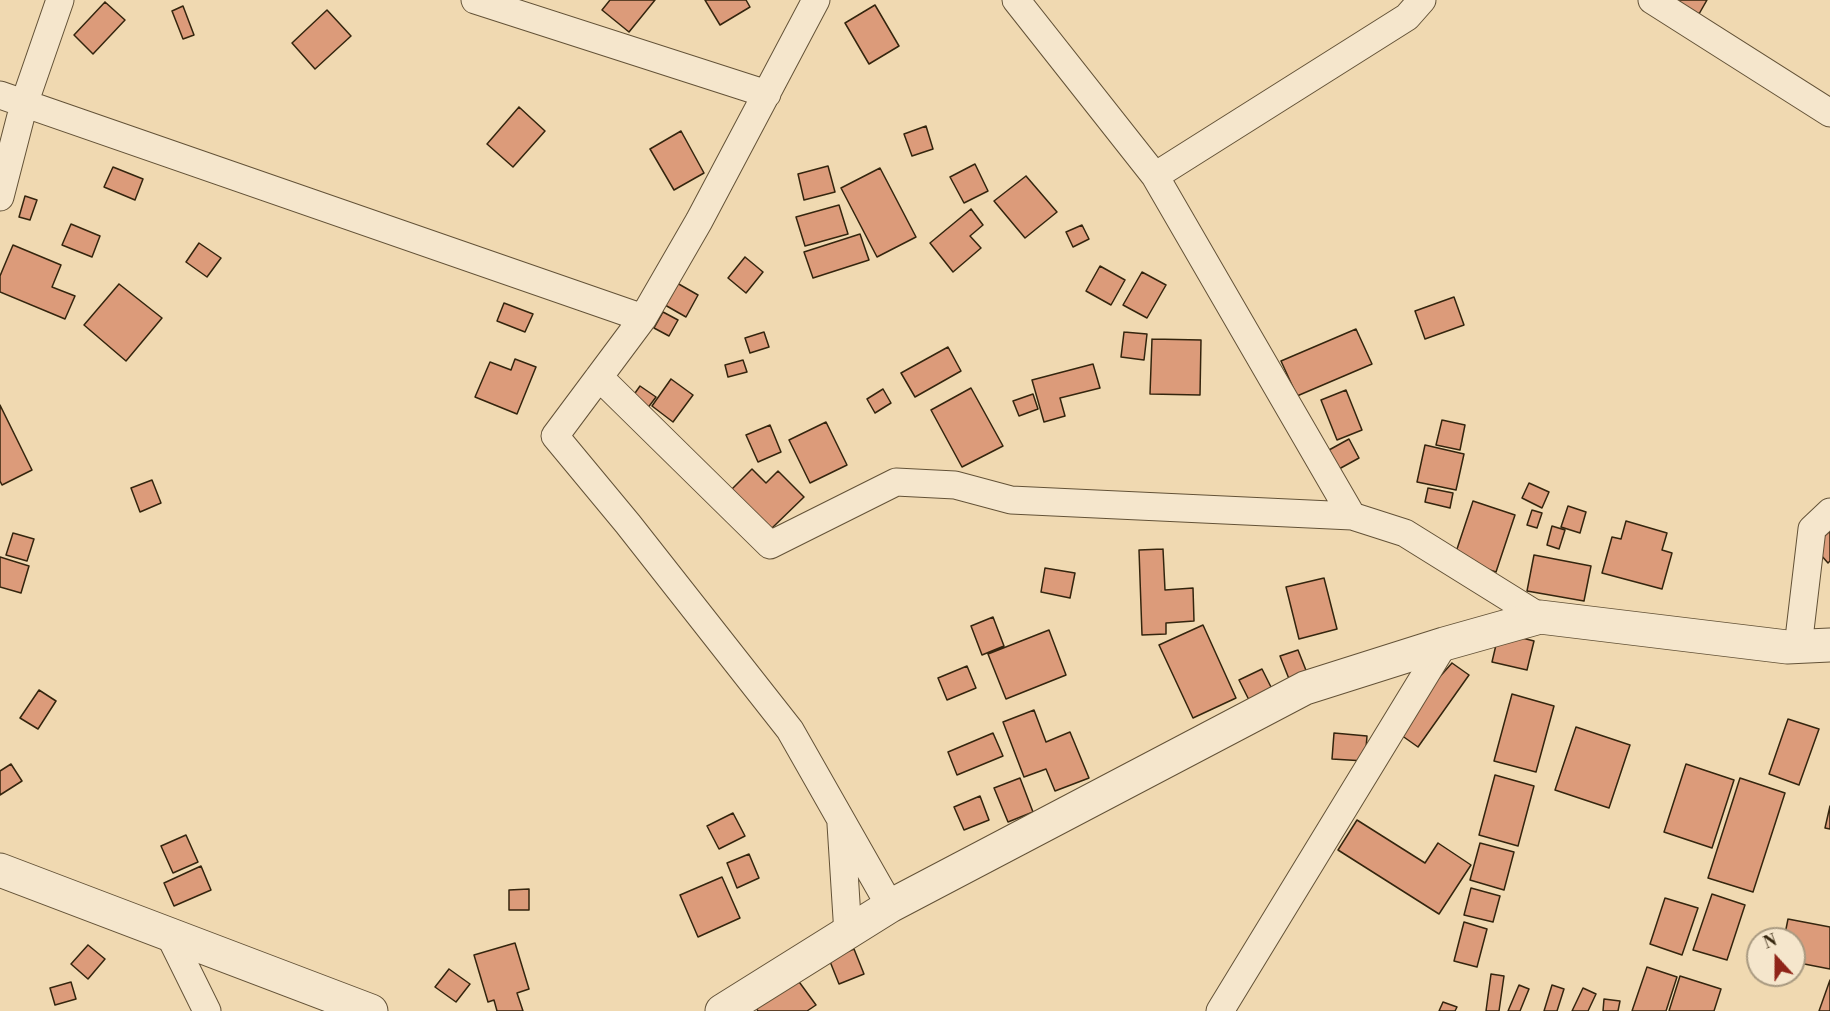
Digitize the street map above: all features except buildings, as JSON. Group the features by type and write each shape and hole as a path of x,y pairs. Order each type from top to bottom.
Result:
{"street":[{"path":"0,198 12,100 60,0"},
{"path":"475,0 767,94"},
{"path":"816,0 699,221 643,318 555,436 628,524 790,730 890,906"},
{"path":"1017,0 1155,176 1352,516"},
{"path":"1155,176 1407,17 1422,0"},
{"path":"1652,0 1830,113"},
{"path":"12,100 643,318"},
{"path":"599,377 771,545 896,482 955,485 1011,500 1352,516 1405,533 1540,617"},
{"path":"1798,647 1812,529 1830,512"},
{"path":"722,1011 890,906 1305,688 1444,644 1540,617 1775,646 1830,645"},
{"path":"1220,1011 1444,644"},
{"path":"840,818 848,934"},
{"path":"0,870 371,1011"},
{"path":"169,934 207,1011"}]}
